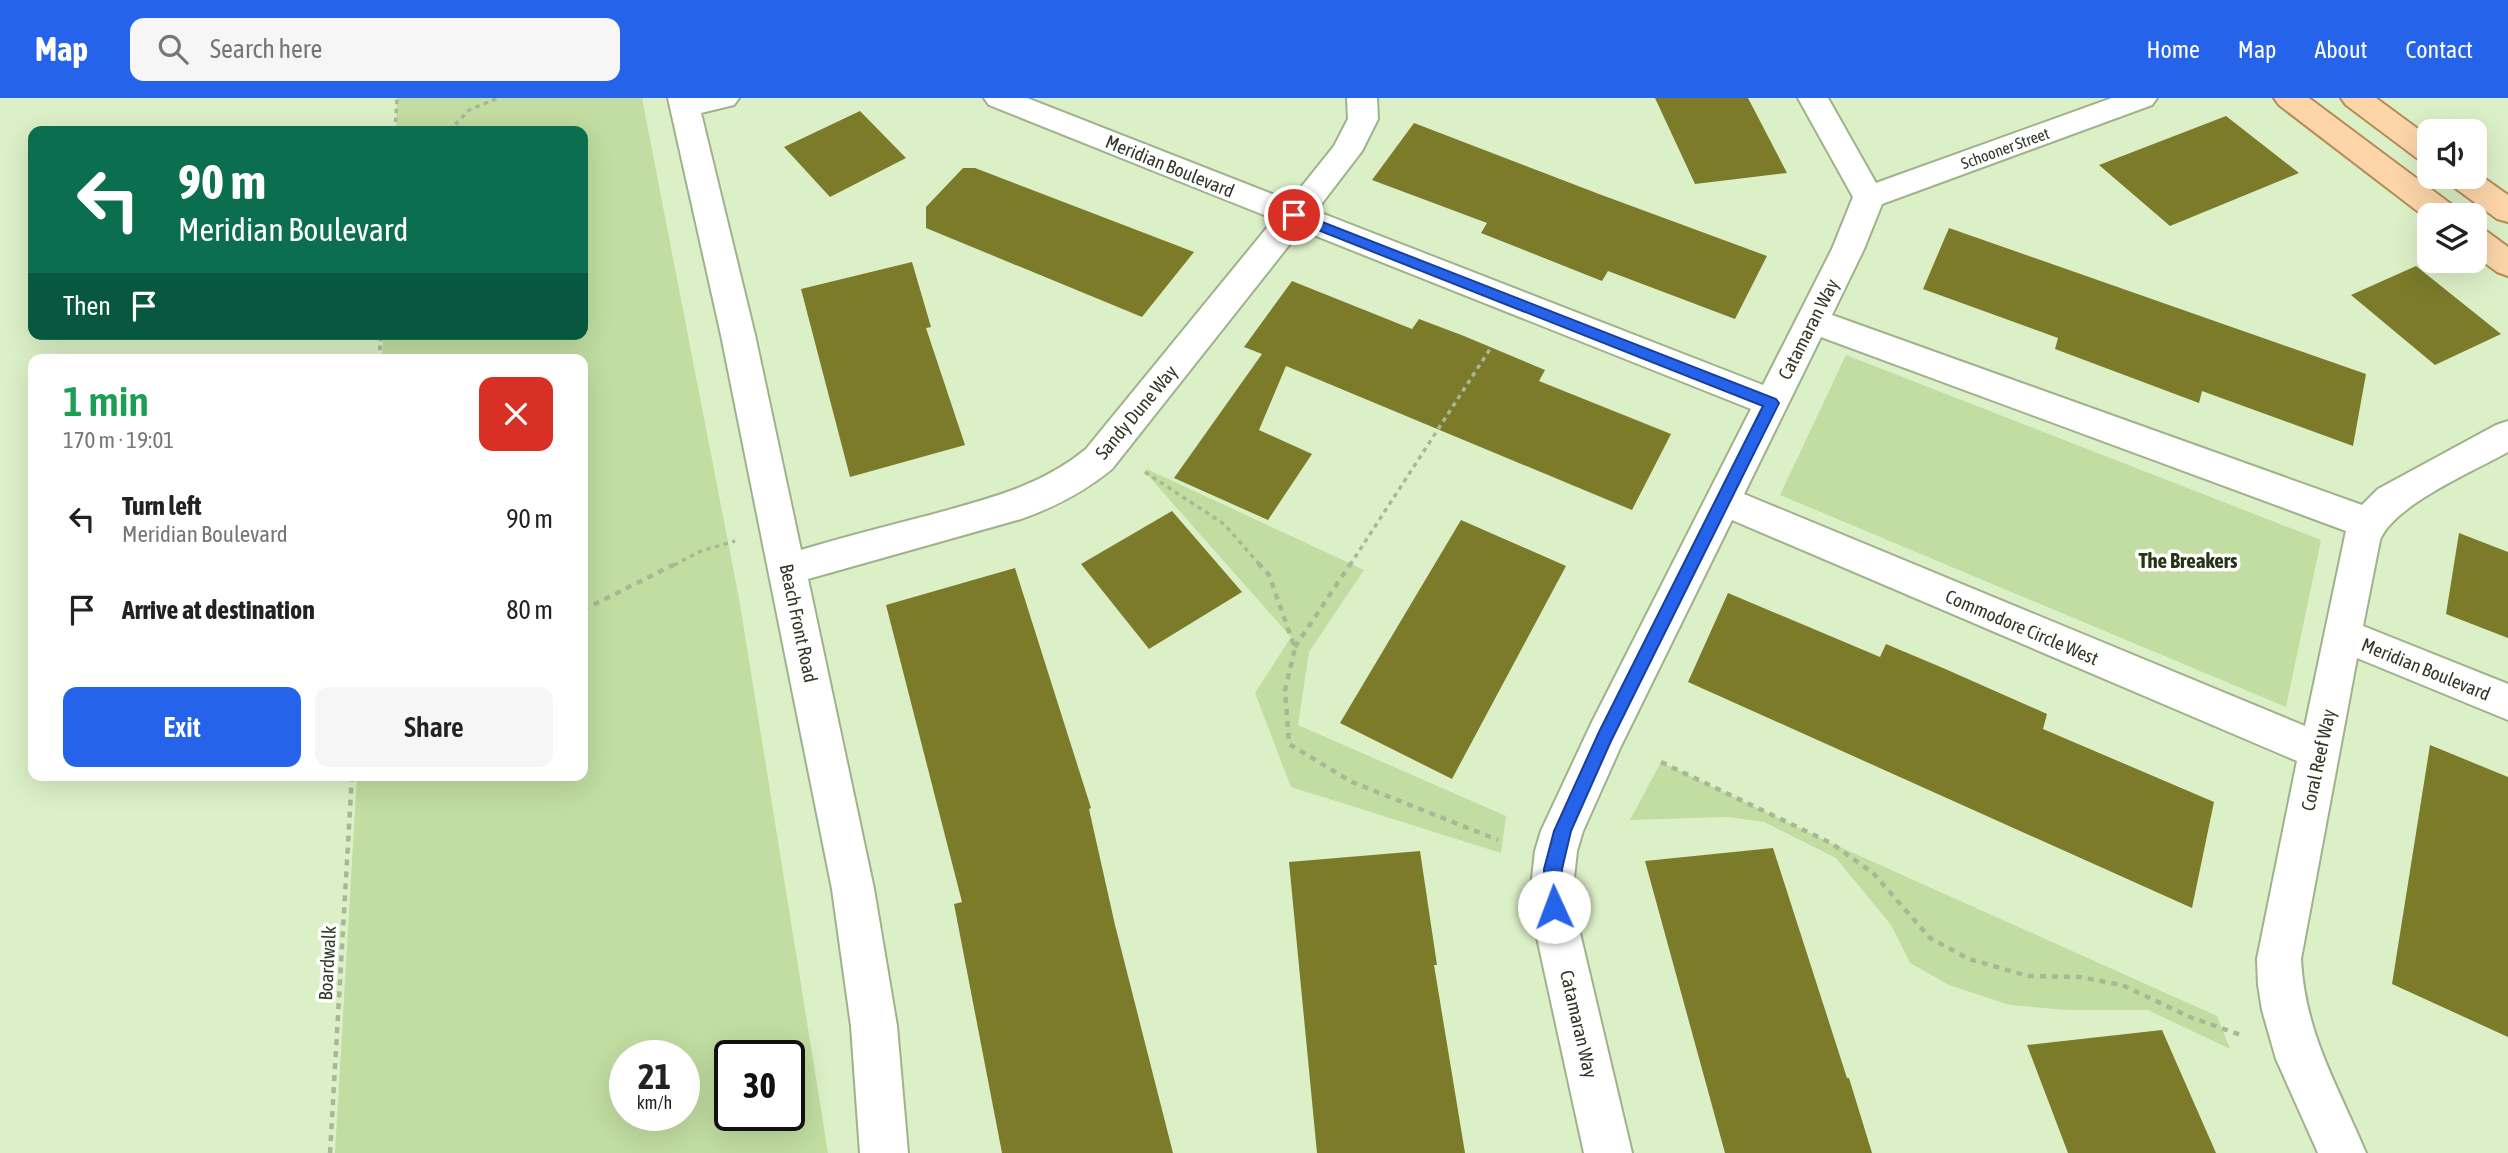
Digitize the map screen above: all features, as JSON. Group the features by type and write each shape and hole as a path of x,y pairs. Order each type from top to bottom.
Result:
{"main road":[{"path":"2289,98 2428,203"},
{"path":"2356,98 2417,143"},
{"path":"2478,189 2508,211"},
{"path":"2487,248 2508,264"}],"street":[{"path":"684,102 724,98"},
{"name":"Meridian Boulevard","path":"999,98 1771,403"},
{"name":"Sandy Dune Way","path":"788,569 1022,504 1065,485 1084,473 1168,374 1354,141 1363,119 1362,98"},
{"path":"1813,98 1868,198"},
{"name":"Schooner Street","path":"1868,198 2142,98"},
{"name":"Beach Front Road","path":"684,102 788,569 855,902 874,1026 884,1153"},
{"name":"Catamaran Way","path":"1608,1153 1558,933 1552,887 1553,869 1562,831 1605,737 1848,249 1868,198"},
{"path":"1813,321 2368,523"},
{"name":"Coral Reef Way","path":"2342,1153 2298,1054 2281,1006 2279,959 2361,540 2368,523 2378,510 2402,492 2508,435"},
{"name":"Commodore Circle West","path":"1724,501 2320,751"},
{"name":"Meridian Boulevard","path":"2343,635 2508,702"}],"path":[{"path":"395,126 397,98"},
{"path":"454,126 468,110 498,98"},
{"path":"1492,346 1415,468 1295,648 1285,690 1289,744 1352,782 1498,840"},
{"path":"1145,472 1224,524 1269,575 1295,648"},
{"path":"588,608 701,551 779,529"},
{"path":"1661,762 1831,843 1873,873 1930,937 1969,959 2028,976 2080,977 2122,985 2190,1017 2298,1054"},
{"name":"Boardwalk","path":"330,1153 352,781"}],"green space":[{"path":"397,98 642,98 740,604 828,1153 335,1153 357,781 588,781 588,354 382,354 383,340 588,340 588,126 396,126"},
{"path":"1846,355 2321,540 2286,707 1780,495"},
{"path":"1147,469 1364,570 1309,652 1298,725 1506,816 1501,853 1291,787 1255,693 1291,637 1145,472"},
{"path":"1661,762 1831,843 2217,1016 2230,1049 2148,1010 2067,1010 2010,1005 1949,985 1910,963 1891,925 1836,858 1764,822 1728,817 1630,820"}],"building":[{"path":"1655,98 1748,98 1787,173 1695,184"},
{"path":"860,111 906,158 830,197 784,147"},
{"path":"2226,116 2299,173 2170,226 2099,165"},
{"path":"1414,123 1767,256 1735,319 1608,271 1602,281 1481,233 1487,223 1372,180"},
{"path":"963,168 975,168 1194,252 1142,317 926,228 926,207"},
{"path":"1949,228 2366,374 2353,446 2202,391 2199,403 2055,349 2058,338 1923,289"},
{"path":"912,262 931,327 926,328 965,445 850,477 801,289"},
{"path":"2416,266 2417,273 2425,273 2501,334 2435,365 2351,295"},
{"path":"1292,281 1412,329 1419,319 1464,336 1545,370 1539,381 1671,434 1632,510 1286,366 1259,430 1312,454 1268,520 1174,478 1262,354 1244,347"},
{"path":"1172,511 1242,592 1149,649 1081,564"},
{"path":"1461,520 1566,566 1452,779 1340,723"},
{"path":"2459,533 2508,552 2508,638 2446,614"},
{"path":"1015,568 1091,808 1089,809 1115,925 1173,1153 1002,1153 954,904 962,902 886,605"},
{"path":"1728,593 1880,657 1886,644 1943,668 2047,714 2043,729 2214,802 2192,908 1688,682"},
{"path":"2430,745 2508,777 2508,1037 2392,984"},
{"path":"1773,848 1872,1153 1725,1153 1645,861"},
{"path":"1420,851 1437,965 1434,965 1465,1153 1317,1153 1289,862"},
{"path":"2162,1030 2216,1153 2068,1153 2027,1045"}],"district":[{"name":"The Breakers","path":"2188,561"}],"route":[{"path":"1294,215 1771,403 1683,585 1605,737 1562,831 1553,869 1554,907"}]}
